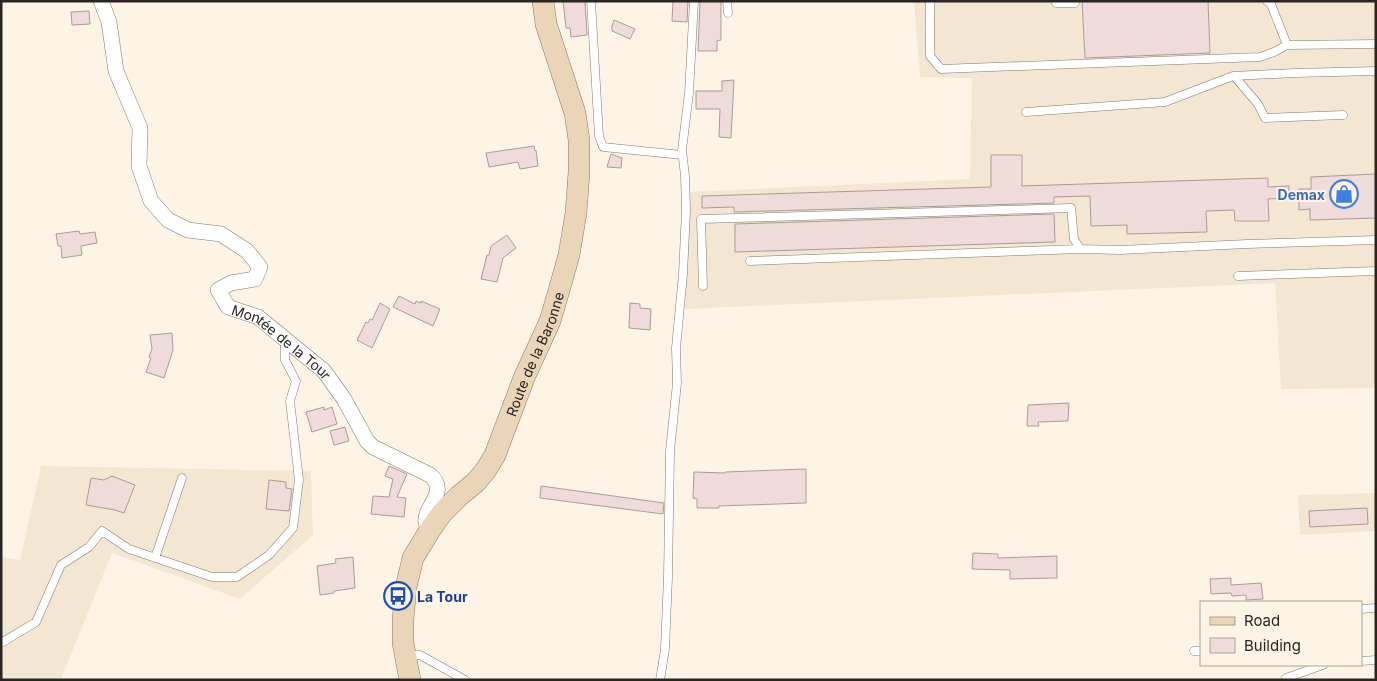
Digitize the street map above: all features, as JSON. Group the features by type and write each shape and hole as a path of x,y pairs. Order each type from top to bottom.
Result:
{"main road":[{"name":"Route de la Baronne","path":"410,680 405,655 403,619 406,587 413,558 442,513 476,482 495,455 524,378 550,321 568,255 576,214 579,140 575,113 546,24 543,1"}],"street":[{"name":"Montée de la Tour","path":"101,1 109,22 116,71 140,128 139,166 151,201 168,220 188,230 220,234 247,251 260,267 255,279 231,283 218,290 228,307 258,317 324,371 344,399 367,442 373,447 430,475 435,480 437,494 426,519 426,524 430,530"}],"lane":[{"path":"592,1 599,136 603,147 682,156"},
{"path":"660,680 665,649 670,451 677,383 676,348 683,274 685,220 682,150 689,92 694,1"},
{"path":"728,1 728,13"},
{"path":"930,1 930,56 941,68 1260,57 1287,45 1376,44"},
{"path":"1055,1 1056,3 1075,3"},
{"path":"1267,1 1271,4 1287,45"},
{"path":"1026,112 1165,102 1234,76 1376,71"},
{"path":"1234,76 1258,104 1265,118 1342,115"},
{"path":"704,286 701,219 1071,208 1074,239 1080,249"},
{"path":"750,261 1376,240"},
{"path":"1238,276 1376,271"},
{"path":"1,643 36,622 61,564 89,548 102,532 129,549 212,577 237,577 269,555 293,528 299,480 290,401 296,381 285,360 285,338"},
{"path":"155,558 182,478"},
{"path":"1362,609 1376,608"},
{"path":"405,655 420,656 465,680"},
{"path":"1362,661 1376,660"},
{"path":"1286,678 1320,666"}],"shaded area":[{"path":"914,1 1376,1 1376,388 1281,389 1275,283 685,309 687,192 970,179 972,78 920,77"},
{"path":"41,466 311,471 313,535 240,599 112,553 61,679 1,680 1,557 20,560"},
{"path":"1376,493 1376,531 1300,535 1298,495"}],"building":[{"path":"563,1 585,1 587,35 571,37 570,28 566,28"},
{"path":"673,1 688,1 687,22 672,21"},
{"path":"700,1 721,1 721,40 717,41 717,51 698,51"},
{"path":"1082,1 1208,1 1210,53 1085,58"},
{"path":"89,11 90,24 72,25 71,12"},
{"path":"614,20 635,29 630,39 612,31"},
{"path":"734,80 731,138 719,137 720,109 696,109 696,91 722,91 722,81"},
{"path":"534,146 538,166 520,169 518,162 489,167 486,153"},
{"path":"611,154 622,158 621,168 607,167"},
{"path":"991,155 1022,155 1022,186 1268,178 1268,187 1289,186 1289,198 1268,199 1269,221 1235,221 1234,210 1206,211 1207,232 1127,234 1127,225 1091,226 1090,196 1054,197 1054,203 734,212 734,207 702,208 702,196 991,187"},
{"name":"Demax","path":"1376,174 1376,218 1310,220 1310,209 1299,210 1299,189 1311,189 1311,177"},
{"path":"1054,214 1055,242 735,252 735,224"},
{"path":"79,231 80,234 95,232 97,243 81,246 82,255 62,258 61,246 58,246 56,234"},
{"path":"507,235 516,248 503,258 497,282 481,279 491,246"},
{"path":"399,296 415,304 416,301 421,303 421,301 440,309 433,326 393,307"},
{"path":"380,303 390,309 372,348 357,340 366,322 368,323 370,319 372,320"},
{"path":"630,303 640,304 640,308 651,309 650,330 629,328"},
{"path":"172,333 173,350 164,378 146,372 152,349 150,335"},
{"path":"1069,403 1068,421 1038,422 1039,426 1027,426 1028,405"},
{"path":"324,407 324,410 332,407 337,424 312,432 306,412"},
{"path":"345,427 349,441 334,445 330,431"},
{"path":"389,466 407,474 397,497 406,498 404,517 371,514 373,496 389,497 393,479 385,476"},
{"path":"806,469 806,503 697,508 697,499 693,498 694,472 725,473"},
{"path":"112,476 135,485 124,513 86,505 91,478 104,480"},
{"path":"269,480 286,482 286,488 292,489 289,511 266,509"},
{"path":"541,486 664,503 663,514 540,498"},
{"path":"1367,508 1368,524 1310,527 1309,511"},
{"path":"973,553 998,554 998,558 1057,556 1057,578 1010,579 1010,570 972,569"},
{"path":"353,557 355,588 320,595 317,566 336,563 335,559"},
{"path":"1231,578 1231,585 1261,583 1263,599 1246,600 1246,595 1232,596 1231,593 1211,594 1210,579"}],"place":[{"name":"Demax","path":"1344,194"},
{"name":"La Tour","path":"398,596"}]}
